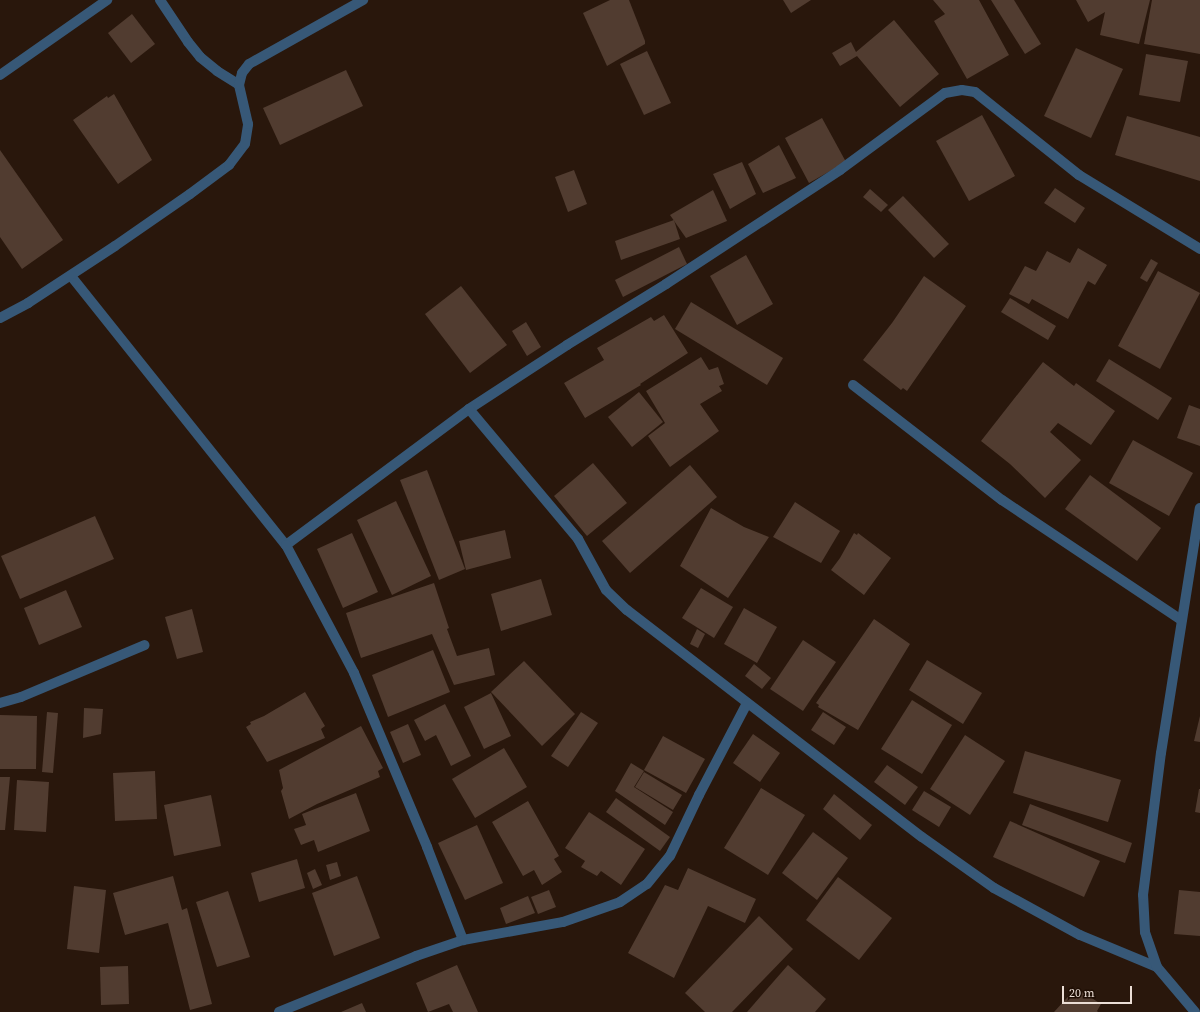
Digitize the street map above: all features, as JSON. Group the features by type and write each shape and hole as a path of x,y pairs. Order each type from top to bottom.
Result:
{"street":[{"path":"0,75 107,0"},
{"path":"160,0 188,42 200,57 217,71 239,85"},
{"path":"0,318 71,276 190,194 229,165 245,144 248,124 239,85 242,73 249,64 363,0"},
{"path":"286,545 469,408 666,284 840,170 944,93 962,90 974,92 1078,175 1200,249"},
{"path":"71,276 286,545 354,673 427,847 463,940"},
{"path":"853,385 1002,500 1181,620"},
{"path":"469,408 578,539 606,590 627,610 922,837 994,888 1080,935 1157,967"},
{"path":"1195,1012 1157,967 1145,932 1143,895 1161,753 1200,508"},
{"path":"0,703 21,697 145,645"},
{"path":"279,1012 416,956 463,940 563,922 620,902 647,884 670,856 698,795 747,703"}],"building":[{"path":"610,0 629,0 645,44 607,66 583,13"},
{"path":"783,0 811,0 791,13"},
{"path":"933,0 979,0 1009,55 967,79 934,21 945,14"},
{"path":"991,0 1014,0 1041,44 1025,54"},
{"path":"1076,0 1150,0 1139,44 1100,35 1105,12 1088,22"},
{"path":"1152,0 1200,0 1200,54 1144,44"},
{"path":"132,14 155,44 131,63 108,33"},
{"path":"894,20 939,74 900,107 857,56 840,66 832,53 851,42 856,52"},
{"path":"1076,48 1123,69 1091,138 1044,116"},
{"path":"647,51 671,103 644,115 620,64"},
{"path":"1146,54 1188,61 1180,102 1139,95"},
{"path":"346,70 363,106 280,145 263,108"},
{"path":"114,94 152,160 118,184 73,120 107,96 108,98"},
{"path":"982,115 1015,176 969,201 936,141"},
{"path":"1127,116 1200,137 1200,181 1115,155"},
{"path":"822,118 846,162 809,183 785,138"},
{"path":"779,145 796,178 763,193 748,164"},
{"path":"0,150 63,240 22,269 0,237"},
{"path":"742,162 756,194 730,209 713,174"},
{"path":"574,170 587,204 568,212 555,177"},
{"path":"1055,188 1085,208 1075,223 1044,203"},
{"path":"870,189 888,205 881,212 863,197"},
{"path":"713,190 727,221 686,238 670,215"},
{"path":"903,196 949,244 934,258 888,210"},
{"path":"674,220 680,239 621,260 615,241"},
{"path":"679,247 687,264 623,297 615,280"},
{"path":"1078,248 1107,265 1095,285 1088,281 1068,319 1032,299 1029,304 1009,294 1025,266 1036,271 1047,251 1070,263"},
{"path":"746,255 773,304 737,325 710,276"},
{"path":"1151,259 1158,263 1147,282 1140,278"},
{"path":"1158,271 1200,293 1160,369 1118,346"},
{"path":"924,276 966,306 907,391 903,388 901,390 863,360 892,323"},
{"path":"461,286 507,345 470,373 425,314"},
{"path":"1010,298 1056,326 1048,340 1001,312"},
{"path":"691,302 783,358 767,385 675,329"},
{"path":"664,315 688,353 640,384 641,385 585,418 564,383 604,360 597,348 651,317 654,321"},
{"path":"526,322 541,347 527,356 512,331"},
{"path":"701,357 709,370 718,367 724,384 719,386 722,391 700,404 719,431 670,467 648,436 665,423 646,391"},
{"path":"1109,359 1172,398 1158,420 1096,381"},
{"path":"1043,362 1074,386 1076,383 1115,411 1091,445 1058,423 1050,432 1081,460 1045,498 1010,464 981,441"},
{"path":"639,392 663,422 632,447 608,417"},
{"path":"1189,405 1200,409 1200,446 1177,438"},
{"path":"1133,440 1193,473 1169,516 1109,483"},
{"path":"593,463 627,503 587,536 554,496"},
{"path":"690,465 717,497 630,573 602,541"},
{"path":"427,470 465,569 439,580 400,480"},
{"path":"1090,475 1161,528 1137,561 1065,509"},
{"path":"396,501 431,576 392,595 357,520"},
{"path":"795,502 840,531 821,563 773,537"},
{"path":"711,508 744,527 769,537 728,598 680,566"},
{"path":"95,516 114,559 20,599 1,556"},
{"path":"505,530 511,558 466,570 459,541"},
{"path":"352,533 378,592 343,608 317,549"},
{"path":"854,533 857,535 858,533 891,558 864,595 831,570 840,558"},
{"path":"541,579 552,615 501,631 491,594"},
{"path":"434,583 449,628 447,629 457,656 489,648 495,675 454,685 432,634 361,658 346,613"},
{"path":"701,588 733,607 714,638 682,618"},
{"path":"66,590 82,627 39,645 24,608"},
{"path":"744,608 777,627 757,663 724,644"},
{"path":"192,609 203,652 177,659 165,617"},
{"path":"874,619 910,644 858,730 818,707 819,705 816,703"},
{"path":"697,629 705,634 698,648 690,644"},
{"path":"803,640 836,662 803,711 770,689"},
{"path":"433,650 450,692 388,717 372,675"},
{"path":"927,660 982,693 963,724 909,690"},
{"path":"524,661 575,714 542,746 491,692"},
{"path":"754,664 771,678 762,689 745,676"},
{"path":"305,692 325,726 321,729 325,738 267,762 246,727 251,724 250,722 264,716"},
{"path":"491,693 511,736 484,749 464,707"},
{"path":"912,700 952,725 922,774 881,749"},
{"path":"445,704 471,756 451,766 436,735 425,741 414,720"},
{"path":"84,708 103,709 101,734 83,738"},
{"path":"47,712 58,713 53,773 42,772"},
{"path":"581,712 598,723 568,767 551,756"},
{"path":"823,712 846,727 834,745 811,730"},
{"path":"0,715 37,716 36,769 0,769"},
{"path":"1200,716 1200,742 1194,741"},
{"path":"408,724 421,755 403,763 390,732"},
{"path":"361,726 383,768 378,771 380,777 317,804 289,819 281,791 283,788 279,770"},
{"path":"753,734 780,753 760,782 733,763"},
{"path":"965,735 1005,761 970,815 930,789"},
{"path":"663,736 705,759 686,793 644,770"},
{"path":"504,748 527,787 475,818 452,779"},
{"path":"1025,751 1121,780 1108,822 1013,793"},
{"path":"631,763 644,771 634,787 673,812 665,825 615,791"},
{"path":"887,765 918,787 905,805 874,782"},
{"path":"155,771 157,819 115,821 113,773"},
{"path":"644,772 682,795 673,810 635,787"},
{"path":"0,777 10,777 5,830 0,830"},
{"path":"17,780 49,782 46,832 14,830"},
{"path":"761,788 805,815 768,875 724,848"},
{"path":"1200,789 1200,813 1195,812"},
{"path":"924,791 951,807 939,827 912,810"},
{"path":"356,793 370,831 318,852 314,840 301,845 294,829 306,825 302,814"},
{"path":"834,794 872,825 860,840 823,809"},
{"path":"211,795 221,846 174,856 164,805"},
{"path":"616,798 670,837 660,851 606,812"},
{"path":"528,801 559,856 554,859 562,872 542,885 534,870 523,876 492,822"},
{"path":"1030,804 1132,843 1125,863 1022,825"},
{"path":"589,812 645,849 621,885 601,871 597,876 581,867 585,861 565,848"},
{"path":"1010,821 1100,861 1084,897 993,857"},
{"path":"477,825 503,883 465,900 438,843"},
{"path":"813,832 848,858 817,900 782,873"},
{"path":"297,859 305,888 259,902 251,873"},
{"path":"337,862 341,876 330,880 326,865"},
{"path":"688,868 756,899 745,923 708,906 674,978 628,953 665,885 678,890"},
{"path":"315,869 322,885 313,889 307,873"},
{"path":"173,876 182,910 187,908 212,1004 190,1010 168,923 125,935 113,893"},
{"path":"357,876 380,938 334,956 312,893"},
{"path":"838,877 892,918 859,960 806,920"},
{"path":"74,886 106,890 99,953 67,949"},
{"path":"549,890 556,907 538,914 531,897"},
{"path":"1179,890 1200,892 1200,936 1174,934"},
{"path":"228,891 250,957 217,967 196,902"},
{"path":"528,896 535,913 506,924 500,908"},
{"path":"759,916 793,949 732,1012 705,1012 685,993"},
{"path":"457,965 478,1012 453,1012 449,1004 428,1012 416,983"},
{"path":"788,965 826,999 815,1012 747,1012"},
{"path":"128,966 129,1004 101,1005 100,967"},
{"path":"1076,988 1101,1004 1097,1011 1098,1012 1054,1012"},
{"path":"362,1003 366,1012 341,1012"}]}
